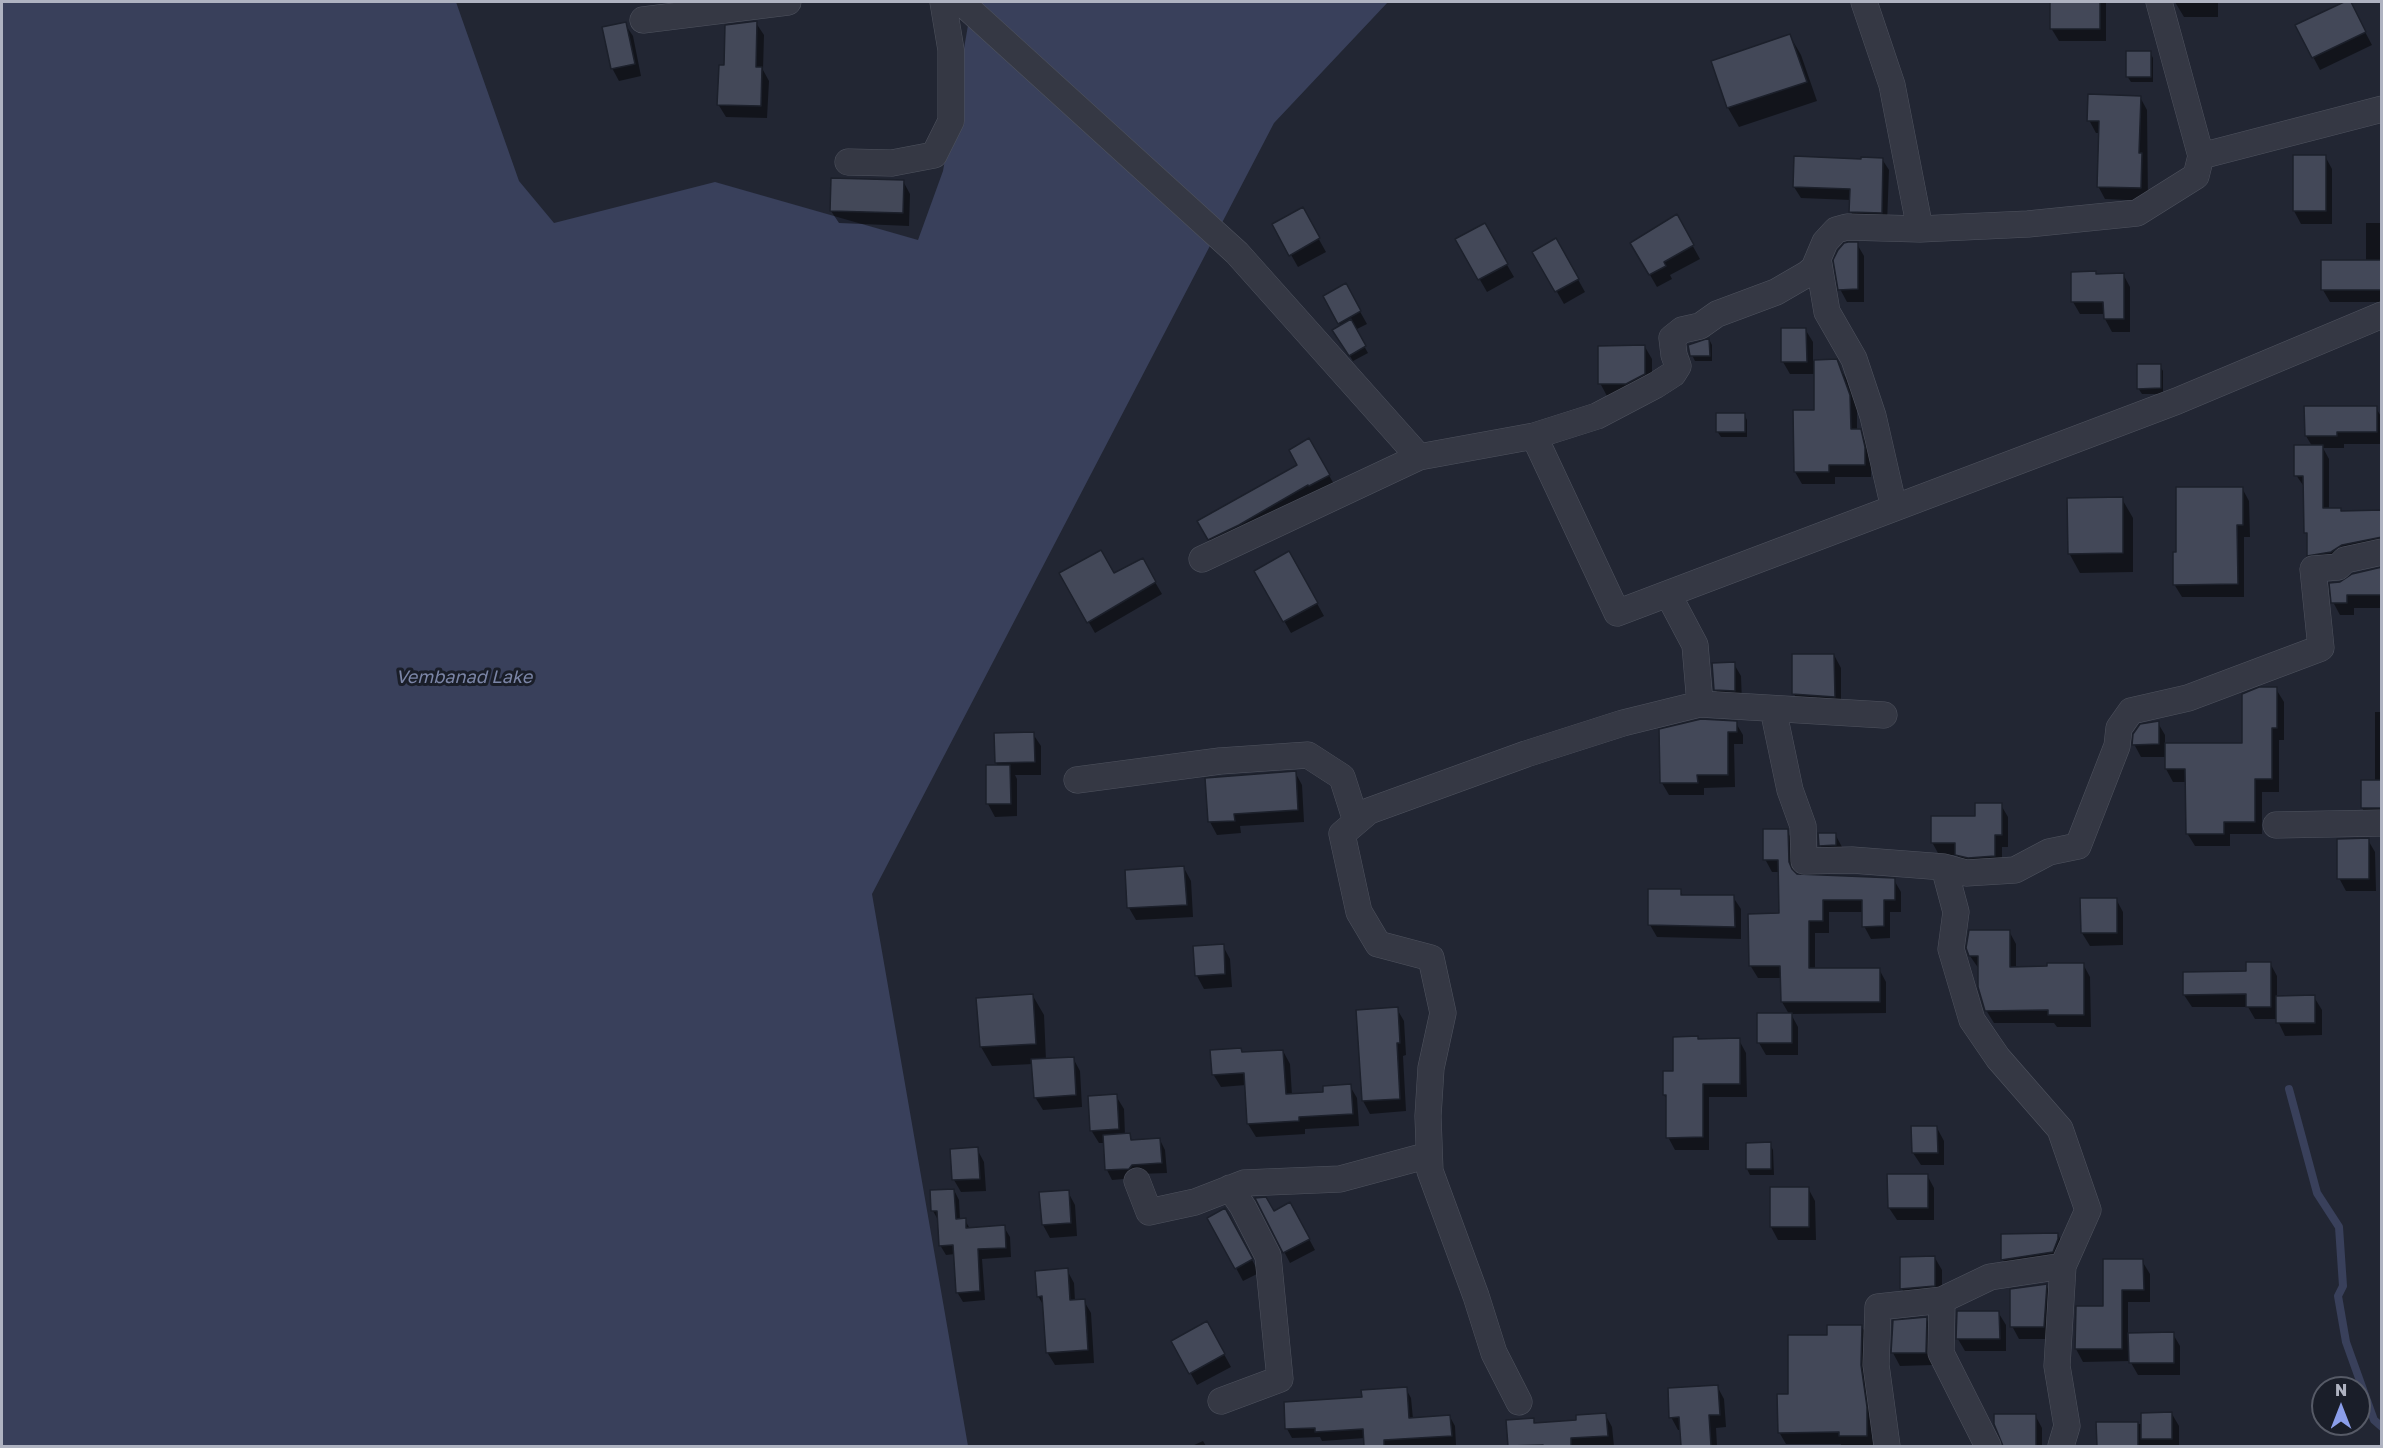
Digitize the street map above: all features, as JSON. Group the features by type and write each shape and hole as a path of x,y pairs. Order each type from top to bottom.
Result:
{"street":[{"path":"643,20 788,2"},
{"path":"849,162 892,163 934,155 951,121 951,50 943,2"},
{"path":"961,2 1237,253 1419,457"},
{"path":"1864,2 1892,85 1920,229"},
{"path":"1202,559 1419,457 1534,436 1597,416 1656,386 1673,374 1678,366 1672,338 1682,330 1700,326 1717,314 1776,292 1814,268 1828,237 1836,230 1847,227 1920,229 2028,224 2137,213 2196,176 2200,156 2159,2"},
{"path":"2200,156 2382,109"},
{"path":"1818,259 1827,312 1854,359 1873,416 1894,508"},
{"path":"1534,436 1617,613 2177,401 2382,315"},
{"path":"1773,709 1790,790 1803,826 1804,861 1851,860 1944,867 1966,873 2015,870 2049,852 2078,846 2117,747 2119,728 2131,711 2188,698 2321,648 2313,569 2338,567 2345,560 2382,552"},
{"path":"1668,594 1695,645 1700,704"},
{"path":"1519,1402 1494,1353 1476,1296 1430,1171 1431,1068 1443,1013 1431,958 1378,944 1359,912 1342,834 1369,811 1526,754 1623,723 1700,704 1884,715"},
{"path":"1077,780 1220,761 1308,755 1342,777 1356,821"},
{"path":"2276,825 2382,823"},
{"path":"1944,867 1956,912 1951,949 1972,1020 1998,1058 2060,1129 2088,1210 2063,1266 2057,1366 2067,1426 2061,1446"},
{"path":"1137,1181 1149,1212 1195,1202 1244,1183 1340,1179 1429,1155"},
{"path":"1221,1401 1280,1379 1268,1256 1243,1207 1230,1188"},
{"path":"1887,1446 1876,1365 1878,1308 1942,1300 1990,1277 2063,1266"},
{"path":"1942,1300 1941,1353 1988,1446"}],"water":[{"name":"Vembanad Lake","path":"2,2 456,2 519,181 554,223 715,182 918,240 943,171 972,2 1388,2 1274,123 872,894 968,1446 2,1446"}],"building":[{"path":"2050,2 2100,2 2100,29 2050,29"},
{"path":"2344,2 2351,2 2366,32 2312,58 2295,25"},
{"path":"757,21 756,67 762,67 761,106 717,105 719,65 724,65 725,25"},
{"path":"626,22 635,64 611,69 602,27"},
{"path":"1790,34 1807,82 1727,108 1711,61"},
{"path":"2126,51 2151,51 2151,77 2126,77"},
{"path":"2088,94 2141,96 2139,153 2142,153 2141,188 2097,187 2099,121 2087,121"},
{"path":"2293,155 2326,155 2326,211 2293,211"},
{"path":"1794,156 1883,158 1882,213 1849,212 1850,189 1793,187"},
{"path":"831,178 904,180 903,213 830,211"},
{"path":"1303,207 1320,238 1289,256 1272,224"},
{"path":"1677,214 1694,245 1664,262 1666,266 1649,275 1630,243"},
{"path":"1485,223 1508,264 1478,280 1455,239"},
{"path":"1556,238 1579,279 1555,292 1532,252"},
{"path":"1848,242 1858,242 1858,289 1838,290 1833,260 1838,250"},
{"path":"2321,260 2382,260 2382,290 2321,290"},
{"path":"2096,271 2096,274 2124,273 2124,319 2104,319 2103,302 2071,302 2071,272"},
{"path":"1346,283 1361,311 1338,324 1323,296"},
{"path":"1351,319 1366,346 1349,356 1332,330"},
{"path":"1781,328 1806,328 1807,362 1781,362"},
{"path":"1709,338 1710,356 1690,356 1688,345"},
{"path":"1645,345 1645,374 1626,384 1598,384 1598,346"},
{"path":"1837,359 1850,395 1851,429 1861,429 1865,447 1865,465 1829,465 1829,472 1794,472 1793,410 1814,410 1814,360"},
{"path":"2137,364 2161,364 2161,388 2137,389"},
{"path":"2304,406 2377,406 2377,432 2337,432 2337,436 2305,436"},
{"path":"1716,413 1745,413 1745,432 1716,432"},
{"path":"1309,438 1330,475 1208,540 1197,521 1297,465 1289,450"},
{"path":"2294,445 2323,445 2323,508 2341,508 2341,511 2382,510 2382,537 2342,545 2331,552 2307,556 2307,533 2304,533 2303,476 2294,476"},
{"path":"2176,487 2243,487 2243,525 2237,525 2238,584 2173,585 2173,552 2176,552"},
{"path":"2123,497 2123,553 2068,554 2067,498"},
{"path":"1101,550 1114,573 1143,558 1156,582 1087,623 1059,573"},
{"path":"1289,551 1318,603 1283,622 1254,571"},
{"path":"2382,567 2382,595 2347,595 2347,603 2331,603 2329,583 2340,582 2352,574"},
{"path":"1792,654 1834,654 1835,697 1792,694"},
{"path":"1735,662 1735,691 1714,690 1712,663"},
{"path":"2259,687 2277,687 2277,728 2272,728 2272,779 2255,779 2255,822 2224,822 2224,834 2186,834 2185,769 2165,769 2165,743 2242,743 2242,694"},
{"path":"1701,719 1737,721 1737,732 1728,732 1728,775 1697,775 1698,783 1660,783 1659,729"},
{"path":"2159,721 2159,744 2132,745 2133,734 2140,724"},
{"path":"1034,732 1035,762 995,763 994,733"},
{"path":"986,765 1010,765 1011,804 986,804"},
{"path":"1296,771 1298,810 1234,814 1235,821 1208,822 1205,778"},
{"path":"2361,780 2382,780 2382,808 2361,808"},
{"path":"1975,803 2002,803 2002,835 1995,835 1995,856 1968,858 1955,855 1955,843 1931,843 1931,816 1975,816"},
{"path":"1763,829 1788,829 1789,862 1797,874 1895,878 1895,900 1884,900 1884,926 1862,927 1862,900 1823,900 1823,921 1809,921 1809,968 1880,968 1880,1002 1781,1002 1780,966 1749,966 1748,914 1779,913 1778,860 1763,860"},
{"path":"1818,833 1836,833 1836,845 1819,846"},
{"path":"2369,838 2369,879 2337,879 2337,839"},
{"path":"1184,866 1187,905 1127,908 1125,870"},
{"path":"1648,889 1681,889 1681,895 1734,895 1735,927 1648,925"},
{"path":"2080,898 2117,898 2117,933 2081,933"},
{"path":"1969,930 2010,930 2010,967 2047,966 2047,963 2084,963 2084,1015 2048,1015 2048,1010 1985,1011 1978,987 1978,956 1969,956 1966,948"},
{"path":"1224,944 1225,974 1195,976 1193,946"},
{"path":"2246,962 2271,962 2271,1007 2246,1007 2246,994 2183,995 2183,972 2246,971"},
{"path":"1033,994 1036,1044 980,1047 976,998"},
{"path":"2315,995 2315,1023 2276,1023 2276,996"},
{"path":"1398,1007 1400,1099 1362,1101 1356,1010"},
{"path":"1757,1013 1792,1013 1792,1043 1757,1043"},
{"path":"1698,1036 1698,1039 1740,1038 1740,1084 1703,1084 1703,1137 1666,1138 1666,1095 1663,1095 1663,1071 1673,1071 1673,1037"},
{"path":"1241,1048 1242,1052 1283,1050 1286,1094 1323,1092 1323,1086 1351,1084 1353,1114 1299,1117 1299,1121 1247,1124 1244,1073 1212,1075 1210,1050"},
{"path":"1074,1057 1076,1095 1034,1098 1031,1059"},
{"path":"1117,1094 1119,1129 1090,1131 1088,1096"},
{"path":"1911,1126 1937,1126 1938,1153 1912,1153"},
{"path":"1130,1133 1131,1140 1160,1138 1162,1163 1132,1165 1129,1169 1105,1170 1103,1135"},
{"path":"1771,1142 1771,1169 1746,1169 1746,1143"},
{"path":"978,1147 980,1179 952,1180 950,1149"},
{"path":"1887,1174 1928,1174 1928,1208 1888,1208"},
{"path":"1770,1187 1809,1187 1809,1227 1770,1227"},
{"path":"954,1189 956,1219 966,1218 966,1228 1005,1225 1006,1248 978,1249 980,1291 956,1293 953,1245 939,1246 937,1211 931,1211 930,1190"},
{"path":"1069,1190 1071,1223 1042,1225 1039,1192"},
{"path":"1266,1197 1274,1211 1290,1202 1310,1239 1283,1253 1255,1198"},
{"path":"1225,1208 1253,1259 1235,1269 1207,1218"},
{"path":"2058,1233 2053,1252 2001,1260 2001,1234"},
{"path":"1935,1256 1935,1286 1900,1289 1900,1257"},
{"path":"2103,1259 2143,1259 2144,1290 2122,1290 2122,1349 2075,1349 2076,1306 2103,1306"},
{"path":"1068,1268 1070,1300 1085,1299 1088,1350 1046,1353 1042,1296 1037,1297 1035,1271"},
{"path":"2047,1284 2044,1327 2010,1327 2010,1289"},
{"path":"1957,1311 1999,1311 2000,1339 1956,1339"},
{"path":"1927,1317 1926,1353 1891,1353 1893,1320"},
{"path":"1207,1321 1225,1354 1189,1374 1171,1341"},
{"path":"1827,1325 1862,1325 1861,1365 1867,1407 1867,1436 1839,1436 1839,1432 1778,1433 1777,1394 1788,1394 1788,1335 1827,1335"},
{"path":"2174,1332 2174,1363 2129,1363 2128,1333"},
{"path":"1718,1385 1720,1415 1709,1415 1711,1446 1681,1446 1679,1417 1669,1418 1668,1388"},
{"path":"1407,1387 1409,1418 1450,1415 1452,1436 1384,1440 1384,1446 1364,1446 1363,1429 1315,1432 1315,1428 1285,1429 1284,1402 1362,1397 1361,1390"},
{"path":"2172,1412 2172,1439 2141,1439 2141,1413"},
{"path":"1606,1413 1608,1436 1571,1438 1571,1446 1508,1446 1506,1420 1534,1418 1534,1423 1576,1420 1576,1415"},
{"path":"1994,1414 2036,1414 2036,1446 2003,1446 1994,1424"},
{"path":"2096,1422 2138,1422 2138,1446 2097,1446"}],"waterway":[{"path":"2289,1089 2317,1193 2339,1227 2343,1286 2338,1296 2346,1342 2374,1420 2382,1427"}]}
